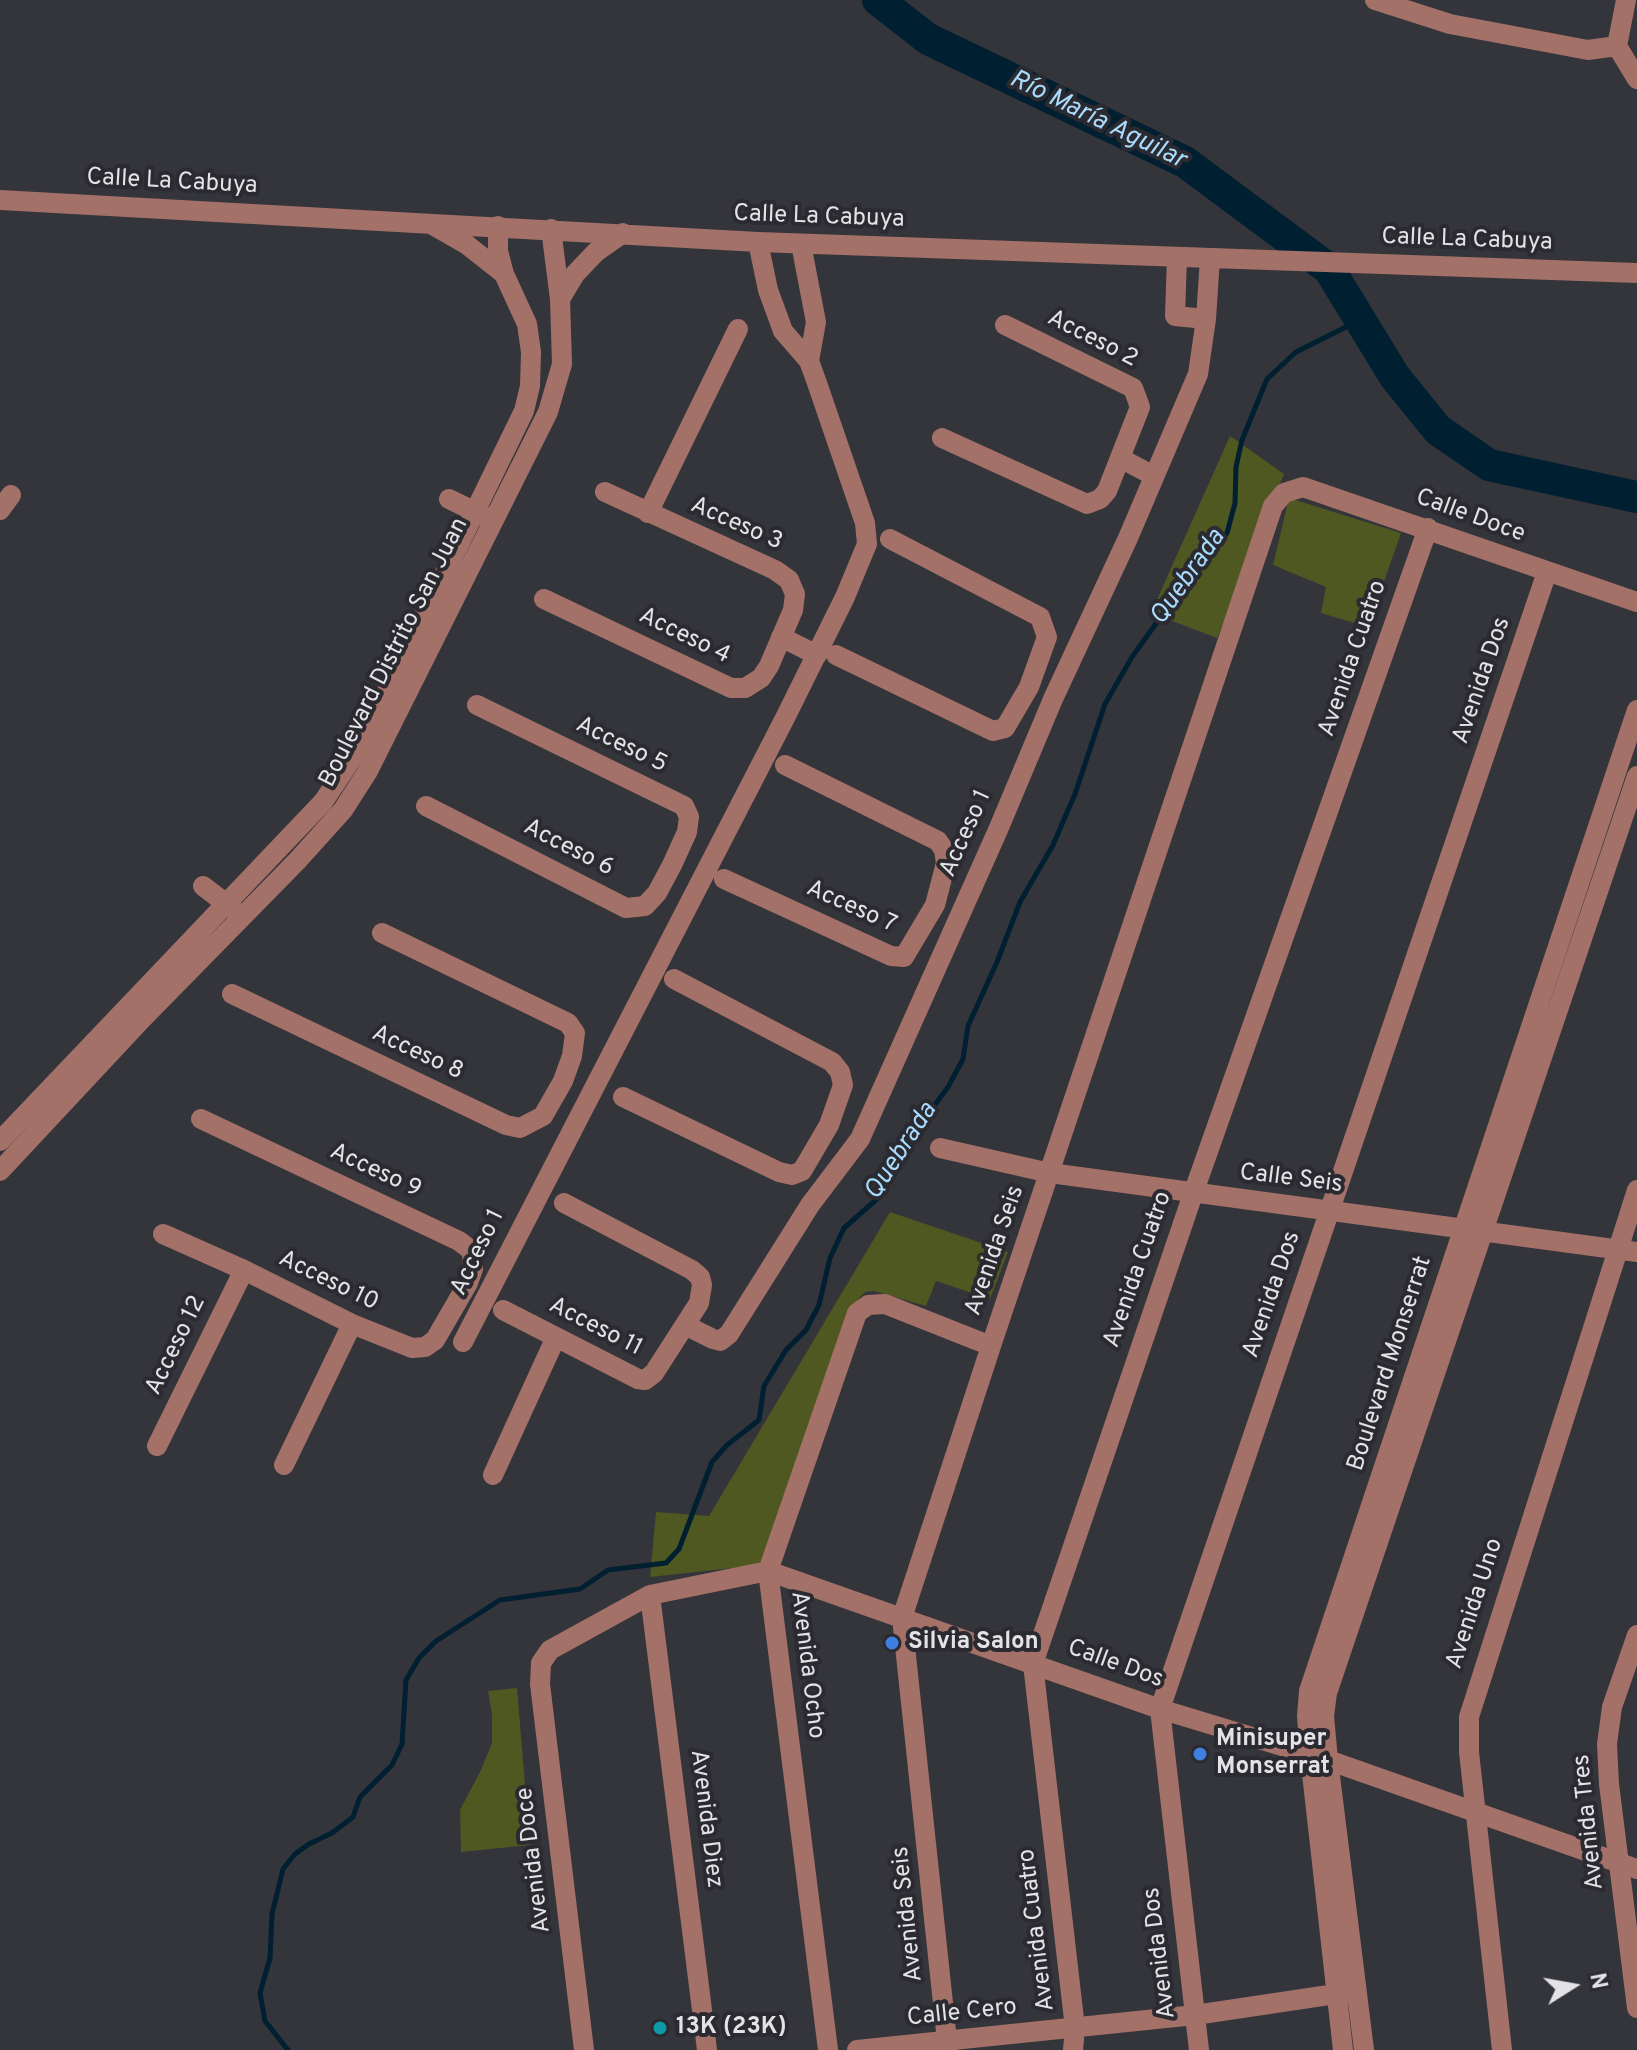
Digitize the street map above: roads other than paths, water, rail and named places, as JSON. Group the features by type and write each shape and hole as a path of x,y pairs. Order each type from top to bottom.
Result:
{"street":[{"path":"1375,0 1465,27 1588,50 1617,46"},
{"path":"1626,0 1617,46 1637,79"},
{"name":"Calle La Cabuya","path":"0,200 801,244 1637,273"},
{"path":"0,216 21,201"},
{"path":"427,222 466,244 504,274"},
{"name":"Boulevard Distrito San Juan","path":"0,1171 343,810 368,771 484,516 524,411 530,386 531,352 527,324 504,274 498,251 498,226"},
{"name":"Boulevard Distrito San Juan","path":"0,1141 323,802 343,775 484,516 548,412 562,364 560,299 551,229"},
{"path":"560,299 575,274 596,252 623,233"},
{"name":"Acceso 1","path":"463,1342 701,880 826,655 867,544 865,523 809,361 783,331 768,290 758,242"},
{"name":"Acceso 1","path":"801,244 816,322 809,361"},
{"path":"1177,257 1175,316 1206,319"},
{"name":"Acceso 1","path":"685,1325 720,1341 729,1334 810,1205 860,1139 1198,374 1210,258"},
{"name":"Acceso 2","path":"1005,325 1133,388 1140,407 1120,458"},
{"path":"648,513 738,329"},
{"path":"942,438 1087,504 1100,499 1107,491 1120,458 1154,476"},
{"name":"Calle Doce","path":"1284,493 1303,487 1637,602"},
{"name":"Acceso 3","path":"605,492 775,570 789,580 795,594 793,610 781,637"},
{"name":"Avenida Seis","path":"949,2046 902,1618 1273,506 1284,493"},
{"path":"449,499 484,516"},
{"name":"Avenida Cuatro","path":"1073,2050 1075,2028 1033,1664 1193,1194 1428,528"},
{"path":"781,637 993,731 1005,728 1029,687 1047,637 1040,617 890,539"},
{"name":"Avenida Dos","path":"1199,2050 1160,1709 1547,572"},
{"name":"Acceso 4","path":"544,599 731,688 745,688 761,678 781,637"},
{"path":"1029,687 1053,699"},
{"name":"Acceso 5","path":"477,705 684,806 689,817 687,832 672,865"},
{"name":"Boulevard Monserrat","path":"1364,2050 1347,1992 1319,1758 1327,1693 1636,714"},
{"name":"Acceso 7","path":"724,879 891,956 904,957 935,905 946,863 944,850 938,841 785,765"},
{"name":"Boulevard Monserrat","path":"1474,1230 1637,776"},
{"name":"Acceso 6","path":"426,806 626,908 645,906 657,893 672,865"},
{"path":"672,865 701,880"},
{"path":"203,886 242,916"},
{"path":"935,905 959,917"},
{"path":"382,933 568,1023 575,1033 575,1043 563,1081 591,1095"},
{"path":"623,1097 779,1172 792,1175 802,1171 829,1125 843,1085 840,1072 832,1062 674,979"},
{"name":"Acceso 8","path":"232,994 506,1125 520,1128 543,1116 563,1081"},
{"name":"Acceso 9","path":"201,1119 459,1241 472,1251 473,1269 457,1307"},
{"path":"829,1125 860,1139"},
{"name":"Calle Seis","path":"940,1148 1050,1173 1627,1251"},
{"name":"Avenida Uno","path":"1502,2050 1475,1813 1469,1717 1627,1251 1637,1190"},
{"path":"564,1203 700,1277 699,1303 685,1325"},
{"name":"Acceso 10","path":"163,1234 352,1324 412,1348 425,1347 435,1340 457,1307"},
{"name":"Acceso 12","path":"157,1446 244,1270"},
{"name":"Avenida Ocho","path":"828,2050 768,1571 857,1313 868,1305 885,1304 991,1346"},
{"path":"457,1307 477,1316"},
{"name":"Acceso 11","path":"503,1310 645,1380 654,1373 685,1325"},
{"path":"284,1465 352,1324"},
{"path":"493,1475 556,1337"},
{"path":"650,1595 768,1571"},
{"name":"Calle Dos","path":"768,1571 1160,1709 1319,1758 1628,1866"},
{"name":"Avenida Doce","path":"584,2050 540,1684 541,1663 550,1650 650,1595"},
{"name":"Avenida Diez","path":"650,1595 707,2050"},
{"name":"Avenida Tres","path":"1637,1635 1612,1707 1607,1744 1628,1866 1637,2008"},
{"name":"Boulevard Monserrat","path":"1343,2050 1347,1992"},
{"name":"Calle Cero","path":"857,2050 949,2046 1347,1992"}],"waterway":[{"name":"Río María Aguilar","path":"878,0 928,39 1185,162 1329,269 1395,377 1438,430 1489,465 1637,497"},
{"name":"Quebrada","path":"288,2050 265,2021 260,1993 270,1958 272,1914 283,1869 295,1854 353,1817 360,1797 392,1765 402,1744 406,1680 419,1658 436,1641 500,1600 580,1589 608,1570 666,1563 679,1549 712,1462 727,1445 759,1420 764,1386 786,1350 806,1330 819,1305 830,1258 844,1228 877,1199 895,1172 905,1145 948,1087 963,1059 968,1026 1020,902 1053,845 1075,794 1105,704 1132,657 1203,558 1227,533 1235,503 1236,467 1242,440 1267,379 1296,352 1360,320"}],"place":[{"name":"Silvia Salon","path":"892,1643"},
{"name":"Minisuper Monserrat","path":"1200,1754"},
{"name":"13K (23K)","path":"660,2028"}]}
